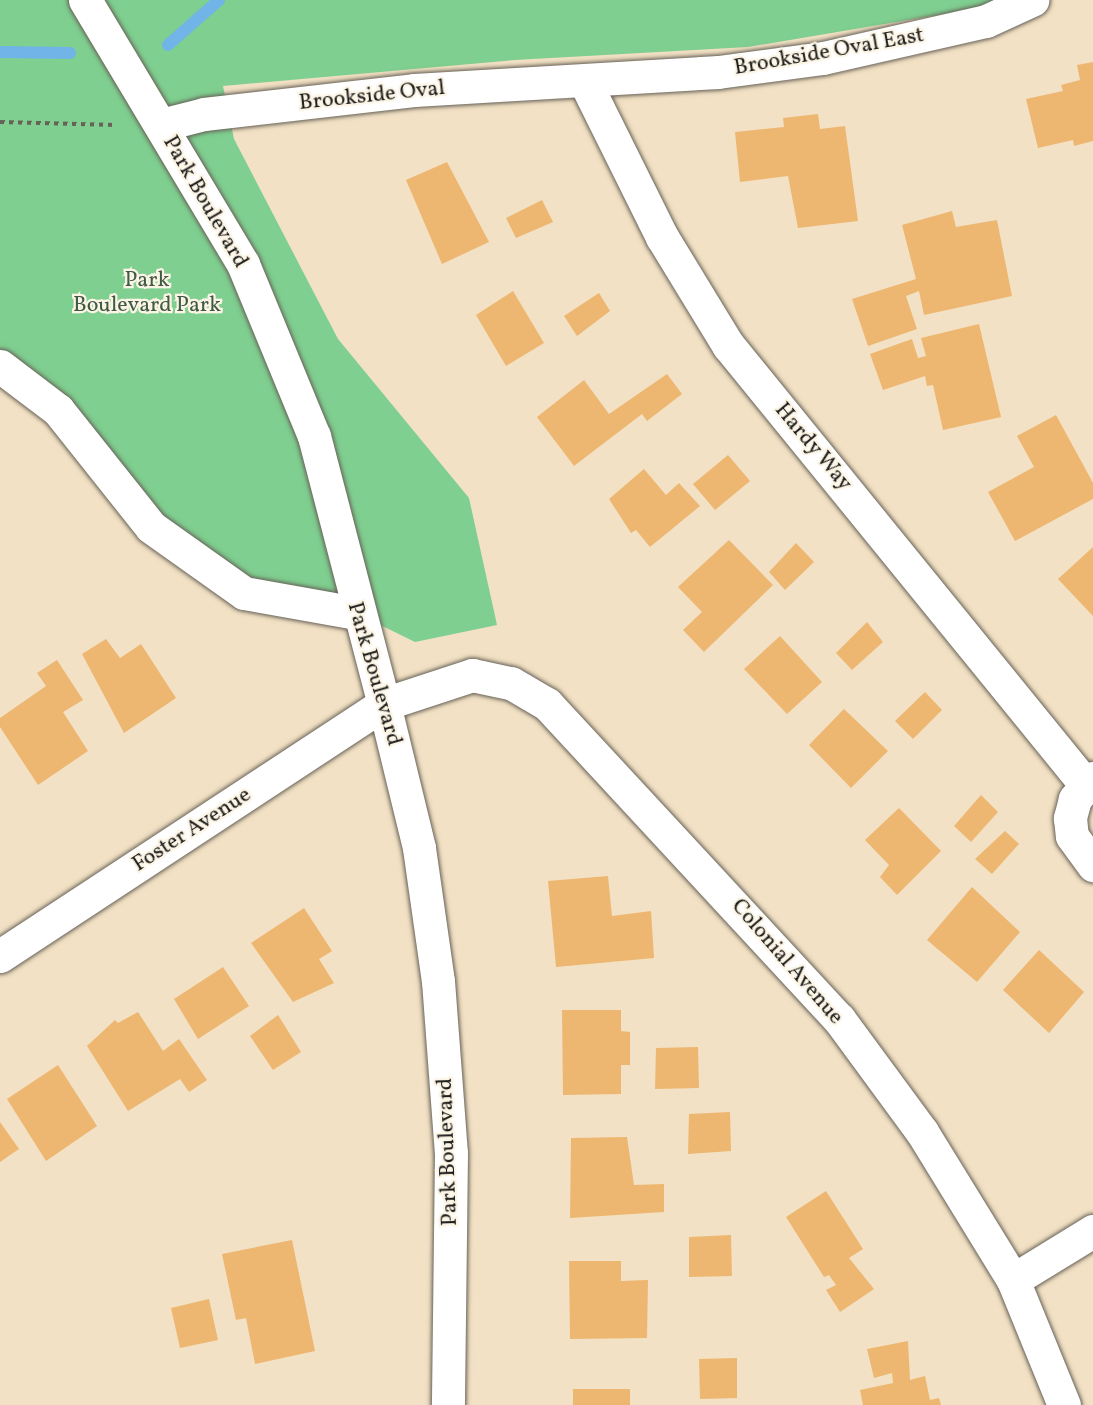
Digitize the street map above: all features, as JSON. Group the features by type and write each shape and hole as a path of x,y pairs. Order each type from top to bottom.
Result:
{"street":[{"name":"Park Boulevard","path":"85,0 243,264 314,436 356,613 384,704 419,848 438,981 451,1153 448,1405"},
{"name":"Brookside Oval East","path":"585,82 823,58 986,21 1032,0"},
{"name":"Brookside Oval","path":"160,125 204,114 414,90 585,82"},
{"name":"Hardy Way","path":"585,82 663,237 728,345 1089,781 1073,808 1072,836 1093,865"},
{"path":"0,366 58,410 151,527 244,593 356,613"},
{"name":"Colonial Avenue","path":"384,704 472,675 511,683 547,704 839,1019 922,1132 1013,1280 1064,1405"},
{"name":"Foster Avenue","path":"0,956 384,704"},
{"path":"1013,1280 1093,1231"}],"path":[{"path":"0,122 160,125"}],"green space":[{"name":"Park Boulevard Park","path":"0,0 999,0 985,7 748,47 515,60 223,86 234,139 338,339 469,498 497,625 415,642 356,613 244,593 0,366"}],"building":[{"path":"1093,62 1093,141 1074,146 1073,140 1038,148 1026,99 1063,91 1061,85 1080,80 1077,65"},
{"path":"818,114 820,129 845,126 858,221 798,228 788,176 740,182 735,132 784,127 783,118"},
{"path":"447,162 489,242 442,264 406,180"},
{"path":"542,200 553,222 516,238 506,218"},
{"path":"952,211 956,227 997,220 1012,296 924,315 919,291 906,296 917,329 868,346 852,299 916,279 902,225"},
{"path":"513,291 544,343 506,366 476,315"},
{"path":"599,293 610,311 577,336 564,316"},
{"path":"979,324 1001,417 943,430 933,385 927,386 925,376 883,390 870,354 912,339 918,358 926,356 921,338"},
{"path":"667,374 682,394 647,421 642,414 574,466 537,417 584,380 609,414"},
{"path":"1056,415 1093,483 1093,499 1015,541 988,492 1034,467 1017,436"},
{"path":"728,455 750,481 715,510 693,484"},
{"path":"644,469 666,495 679,483 700,506 650,547 636,530 631,533 609,499"},
{"path":"729,540 773,585 704,652 683,630 702,612 678,587"},
{"path":"796,543 814,562 785,590 769,572"},
{"path":"1093,547 1093,616 1058,579"},
{"path":"867,622 883,642 852,670 836,653"},
{"path":"780,636 822,682 787,714 744,669"},
{"path":"106,639 120,658 141,644 176,698 124,733 82,654"},
{"path":"57,660 83,700 63,712 88,751 38,785 0,727 0,718 46,686 37,673"},
{"path":"925,692 942,710 913,739 895,721"},
{"path":"844,709 888,751 851,788 809,745"},
{"path":"981,795 998,812 971,842 954,826"},
{"path":"899,808 941,851 897,895 880,877 889,865 865,840"},
{"path":"1005,831 1019,844 992,874 975,859"},
{"path":"608,876 612,916 651,911 654,958 556,967 548,881"},
{"path":"972,887 1020,932 977,982 927,940"},
{"path":"304,908 332,951 319,959 334,983 293,1002 251,943"},
{"path":"1039,950 1084,992 1049,1033 1003,990"},
{"path":"223,967 249,1006 198,1039 174,999"},
{"path":"562,1010 621,1010 621,1031 630,1032 630,1065 621,1065 621,1094 563,1095"},
{"path":"138,1012 163,1051 179,1039 207,1080 189,1092 180,1079 128,1111 87,1046 115,1020 118,1023"},
{"path":"278,1015 301,1052 273,1070 250,1036"},
{"path":"698,1047 699,1088 655,1089 656,1048"},
{"path":"58,1065 97,1126 46,1161 7,1099"},
{"path":"730,1112 731,1151 688,1154 689,1114"},
{"path":"0,1122 19,1149 0,1162"},
{"path":"627,1137 634,1185 664,1184 664,1212 570,1218 571,1138"},
{"path":"826,1191 863,1249 849,1258 874,1289 840,1312 826,1290 836,1285 829,1275 824,1277 786,1217"},
{"path":"731,1235 732,1276 689,1277 689,1237"},
{"path":"292,1240 315,1351 255,1364 246,1318 236,1320 222,1254"},
{"path":"569,1261 621,1261 621,1281 648,1280 647,1338 570,1339"},
{"path":"209,1299 218,1340 180,1348 171,1308"},
{"path":"908,1341 910,1380 925,1376 930,1400 939,1398 941,1405 863,1405 860,1390 893,1383 892,1373 874,1378 867,1349"},
{"path":"737,1358 737,1398 700,1399 699,1359"},
{"path":"573,1389 630,1389 630,1405 573,1405"}],"waterway":[{"path":"168,45 219,0"},
{"path":"0,52 70,53"}]}
